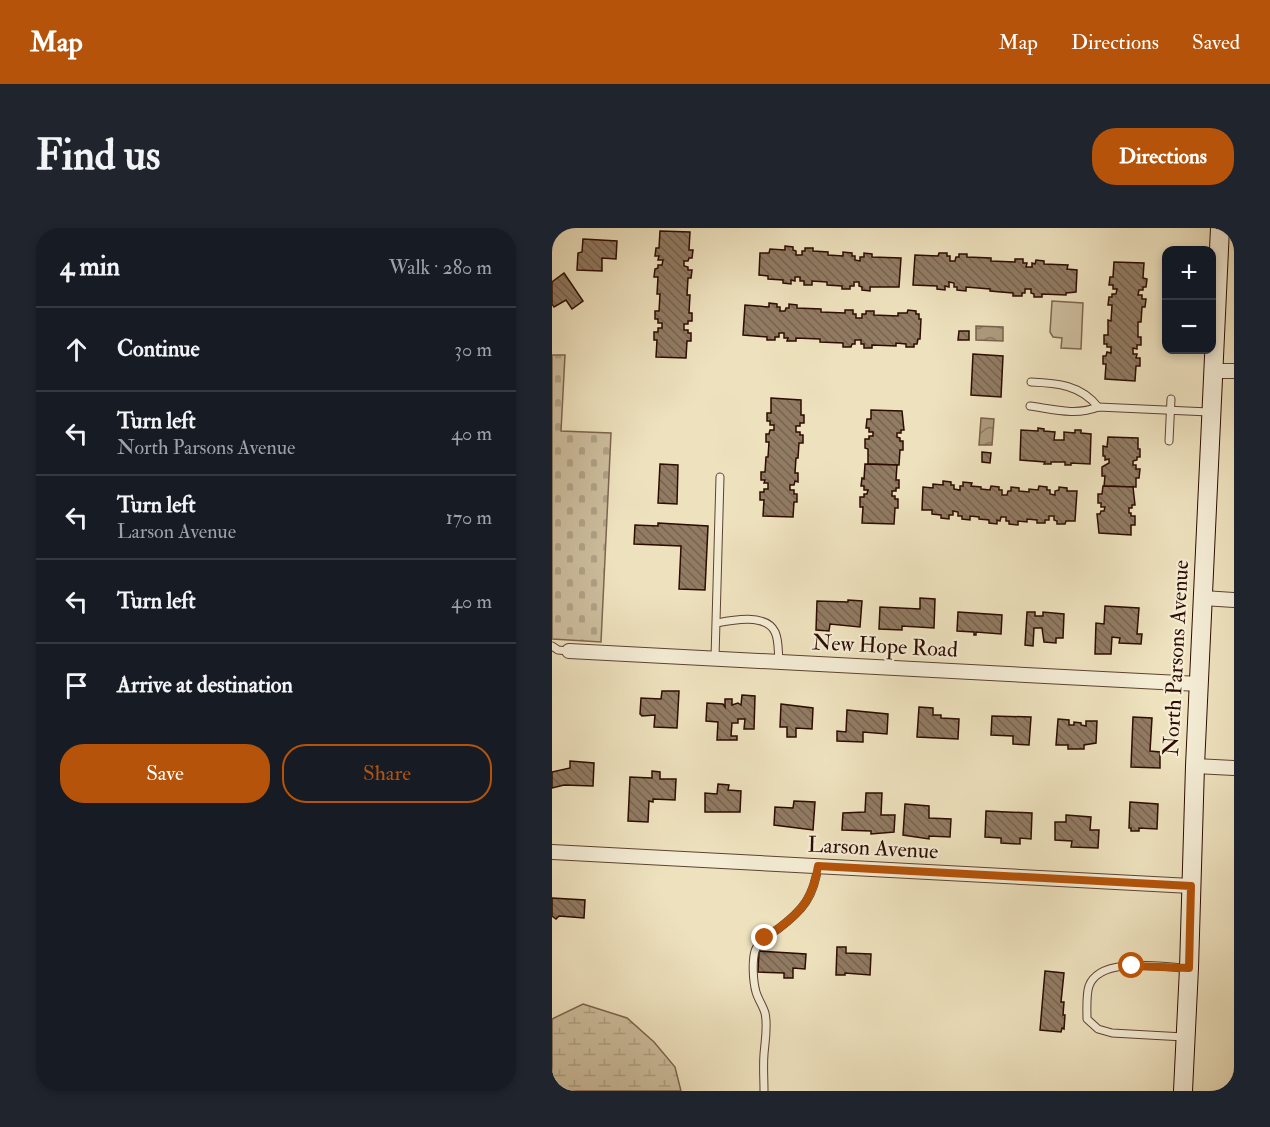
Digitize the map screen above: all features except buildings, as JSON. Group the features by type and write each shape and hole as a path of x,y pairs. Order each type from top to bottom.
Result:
{"main road":[{"name":"North Parsons Avenue","path":"1183,1091 1195,766 1220,228"}],"street":[{"path":"1213,371 1234,371"},
{"path":"1203,598 1234,600"},
{"name":"New Hope Road","path":"569,651 1199,684"},
{"path":"1195,766 1234,768"},
{"name":"Larson Avenue","path":"552,852 1191,886"}],"lane":[{"path":"1031,382 1062,384 1090,397 1098,407"},
{"path":"1168,441 1171,399"},
{"path":"1029,406 1065,411 1090,410 1098,407 1211,412"},
{"path":"715,658 720,477"},
{"path":"717,623 737,619 756,620 770,626 776,633 779,661"},
{"path":"552,646 558,650 569,651"},
{"path":"764,1091 765,1013 756,991 753,962 755,952 765,938 800,910 807,901 816,884 818,866"},
{"path":"1186,1037 1112,1033 1098,1029 1087,1019 1088,987 1095,976 1109,968 1132,966 1189,968"}],"green space":[{"path":"1052,301 1083,303 1081,349 1061,348 1062,338 1053,337 1050,332"},
{"path":"552,355 565,355 561,431 611,433 601,642 552,639"},
{"path":"583,1004 627,1018 654,1042 675,1067 681,1091 552,1091 552,1019"}],"water":[{"path":"976,326 1003,327 1003,341 976,340"},
{"path":"981,418 994,419 992,445 979,445"}],"route":[{"path":"765,938 781,927 807,901 816,884 818,866 1191,886 1189,968 1132,966"}]}
